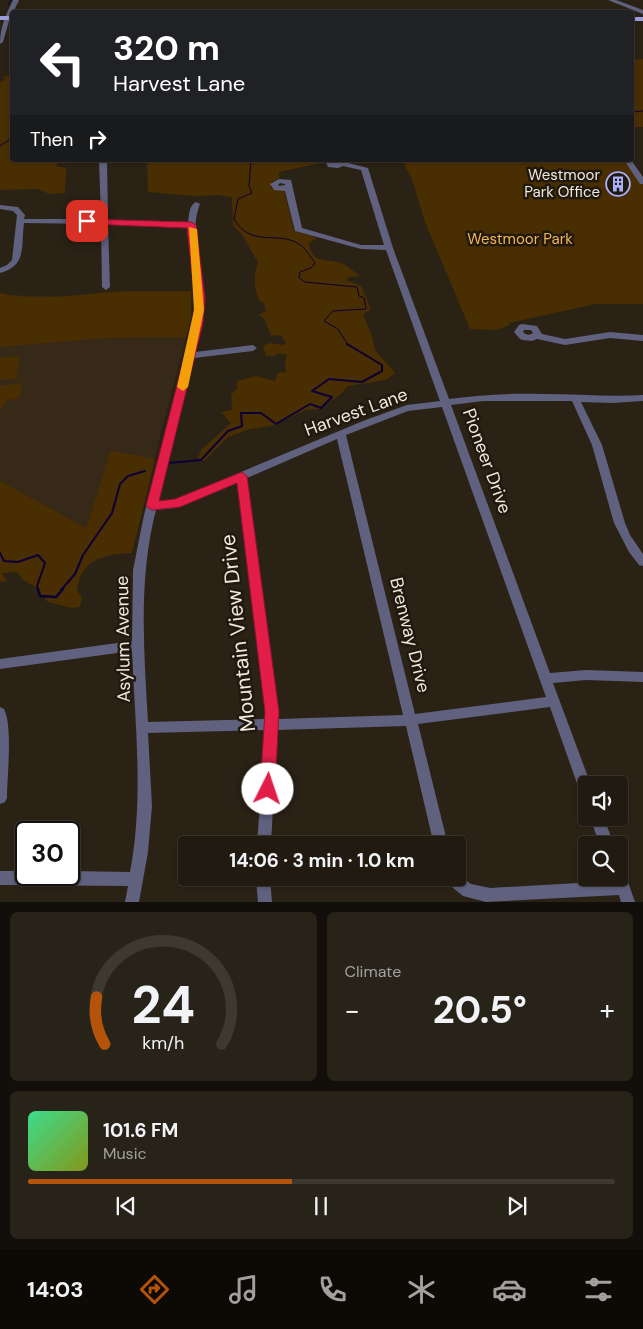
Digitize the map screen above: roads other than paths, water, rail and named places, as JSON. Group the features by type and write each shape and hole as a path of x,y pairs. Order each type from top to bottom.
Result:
{"main road":[{"path":"0,18 10,18"}],"street":[{"path":"611,0 643,12"},
{"path":"0,42 10,18"},
{"path":"104,162 106,287"},
{"path":"629,162 643,182"},
{"name":"Pioneer Drive","path":"342,164 364,168 389,248 582,776"},
{"path":"288,187 298,228 361,247 389,248"},
{"name":"Asylum Avenue","path":"132,902 144,824 138,645 139,570 152,506 191,354 200,298 191,225 192,212 196,204"},
{"path":"0,207 17,210 21,214 15,262 0,271"},
{"path":"20,221 51,220 191,225"},
{"path":"537,336 565,342 610,335 643,338"},
{"path":"191,354 253,348"},
{"name":"Harvest Lane","path":"152,506 176,504 399,411 445,402 517,396 575,399 643,398"},
{"path":"575,399 599,450 614,515 625,536 643,562"},
{"name":"Brenway Drive","path":"341,434 439,836"},
{"name":"Mountain View Drive","path":"242,476 273,725 265,836"},
{"path":"0,664 138,645"},
{"path":"546,678 586,675 643,677"},
{"path":"142,728 412,721 554,701"},
{"path":"0,713 2,728 0,798"},
{"path":"0,878 137,879"},
{"path":"263,886 264,902"},
{"path":"462,886 468,891 490,895 623,889"}],"waterway":[{"path":"8,5 11,0"},
{"path":"634,112 643,111"},
{"path":"0,146 10,139"},
{"path":"251,162 249,186 252,193 238,199 234,219 248,233 256,236 289,240 302,247 315,263 311,268 300,272 299,278 305,282 357,287 359,296 364,298 366,309 333,311 324,321 338,329 348,344"},
{"path":"168,463 201,460 228,431 242,426 241,413 261,413 276,424 310,404 321,408 332,397 312,391 329,379 362,382 382,371 382,365 348,344"},
{"path":"61,590 75,574 83,555 112,513 120,484 128,476 145,471"},
{"path":"0,553 4,561 18,562 38,555 45,563 37,586 38,590"},
{"path":"38,589 40,596 56,597 63,589"}],"place":[{"name":"Westmoor Park Office","path":"618,184"}],"park label":[{"name":"Westmoor Park","path":"520,239"}]}
